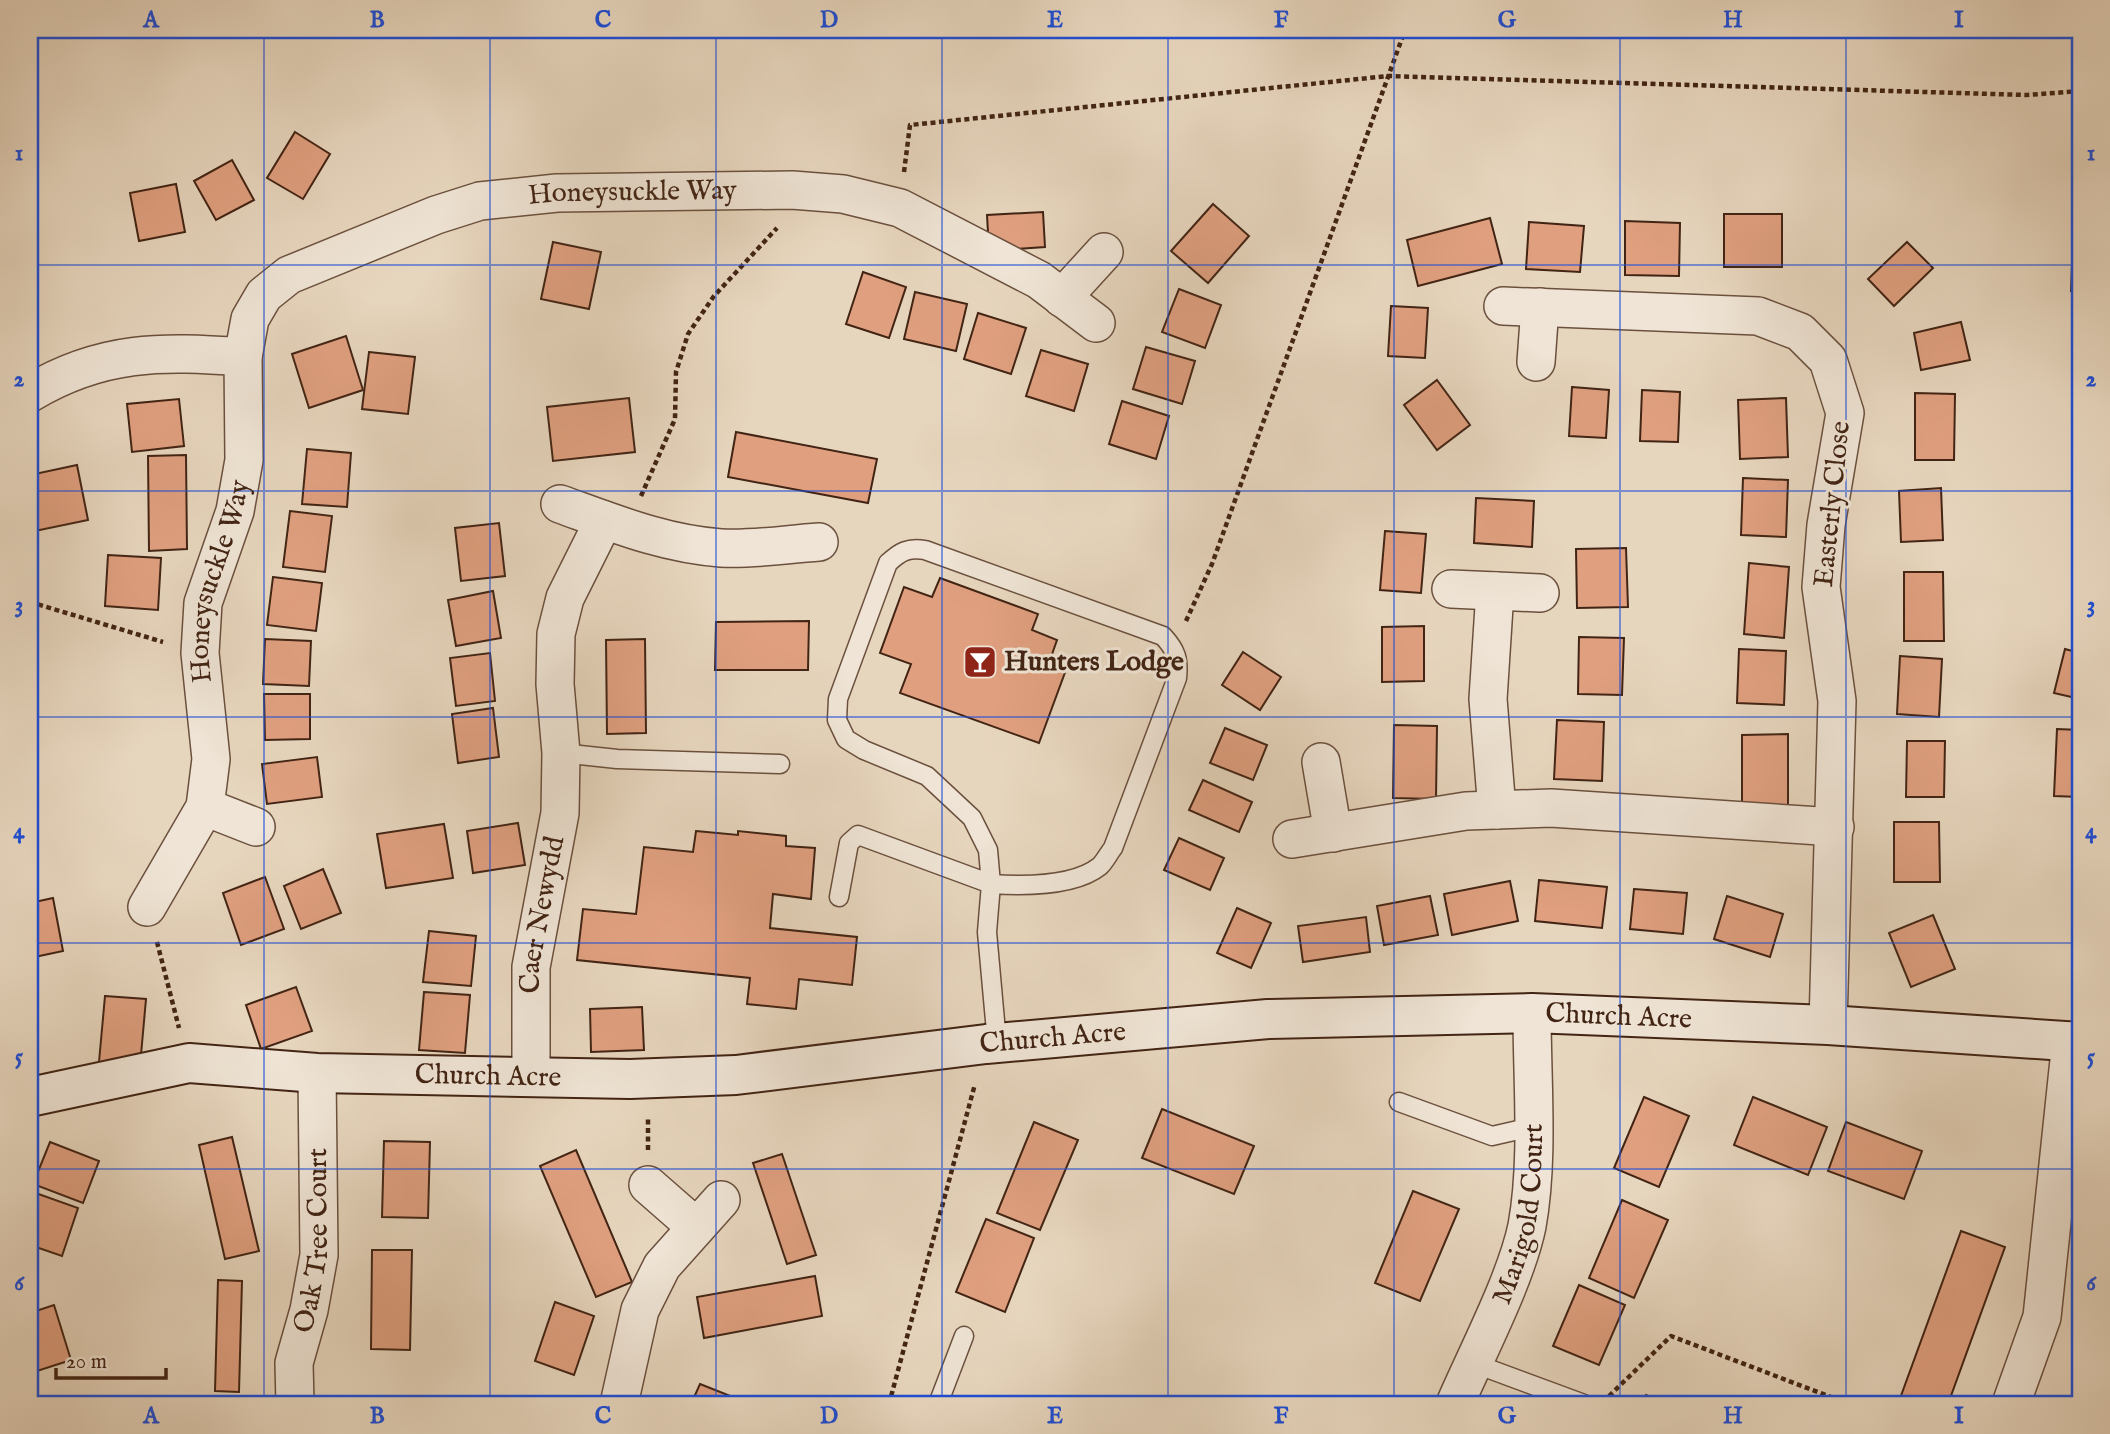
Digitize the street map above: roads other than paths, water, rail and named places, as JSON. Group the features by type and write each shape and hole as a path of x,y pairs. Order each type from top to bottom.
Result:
{"street":[{"name":"Honeysuckle Way","path":"148,907 205,807 212,759 200,653 203,603 235,511 244,460 243,357 250,319 264,295 289,275 436,215 480,201 557,193 810,191 844,194 900,208 1040,280 1096,323"},
{"path":"1062,298 1104,252"},
{"name":"Easterly Close","path":"1503,306 1758,316 1800,332 1828,360 1845,413 1826,525 1821,587 1837,701 1828,1025"},
{"path":"1536,362 1540,307"},
{"path":"30,393 55,378 95,365 150,353 243,357"},
{"path":"560,504 615,524 684,544 724,548 819,542"},
{"name":"Caer Newydd","path":"531,1077 530,967 560,813 562,753 555,684 556,634 570,587 615,524"},
{"path":"1451,589 1540,593"},
{"path":"1495,591 1488,699 1497,810"},
{"path":"1321,762 1332,833"},
{"path":"205,807 256,827"},
{"path":"1292,839 1466,811 1551,808 1835,827"},
{"name":"Church Acre","path":"30,1097 189,1063 317,1073 648,1078 736,1075 991,1043 1268,1019 1532,1013 1828,1025 2076,1041"},
{"name":"Marigold Court","path":"1455,1404 1510,1276 1526,1228 1532,1180 1532,1013"},
{"path":"2011,1404 2042,1317 2070,1143 2076,1041"},
{"name":"Oak Tree Court","path":"295,1404 293,1363 309,1310 319,1255 317,1073"},
{"path":"648,1185 696,1227"},
{"path":"619,1404 640,1310 662,1266 721,1200"}],"lane":[{"path":"839,897 849,843 858,835 991,884 1029,887 1082,876 1100,866 1113,848 1177,678 1179,662 1174,647 1163,636 925,550 912,548 899,553 888,563 838,699 837,720 846,739 864,750 928,776 972,818 988,850 991,884 987,932 991,1043"},
{"path":"562,753 617,759 780,765"},
{"path":"1399,1102 1492,1136 1532,1127"},
{"path":"938,1404 964,1336"},
{"path":"1473,1363 1584,1404"}],"place":[{"name":"Hunters Lodge","path":"980,662"}]}
